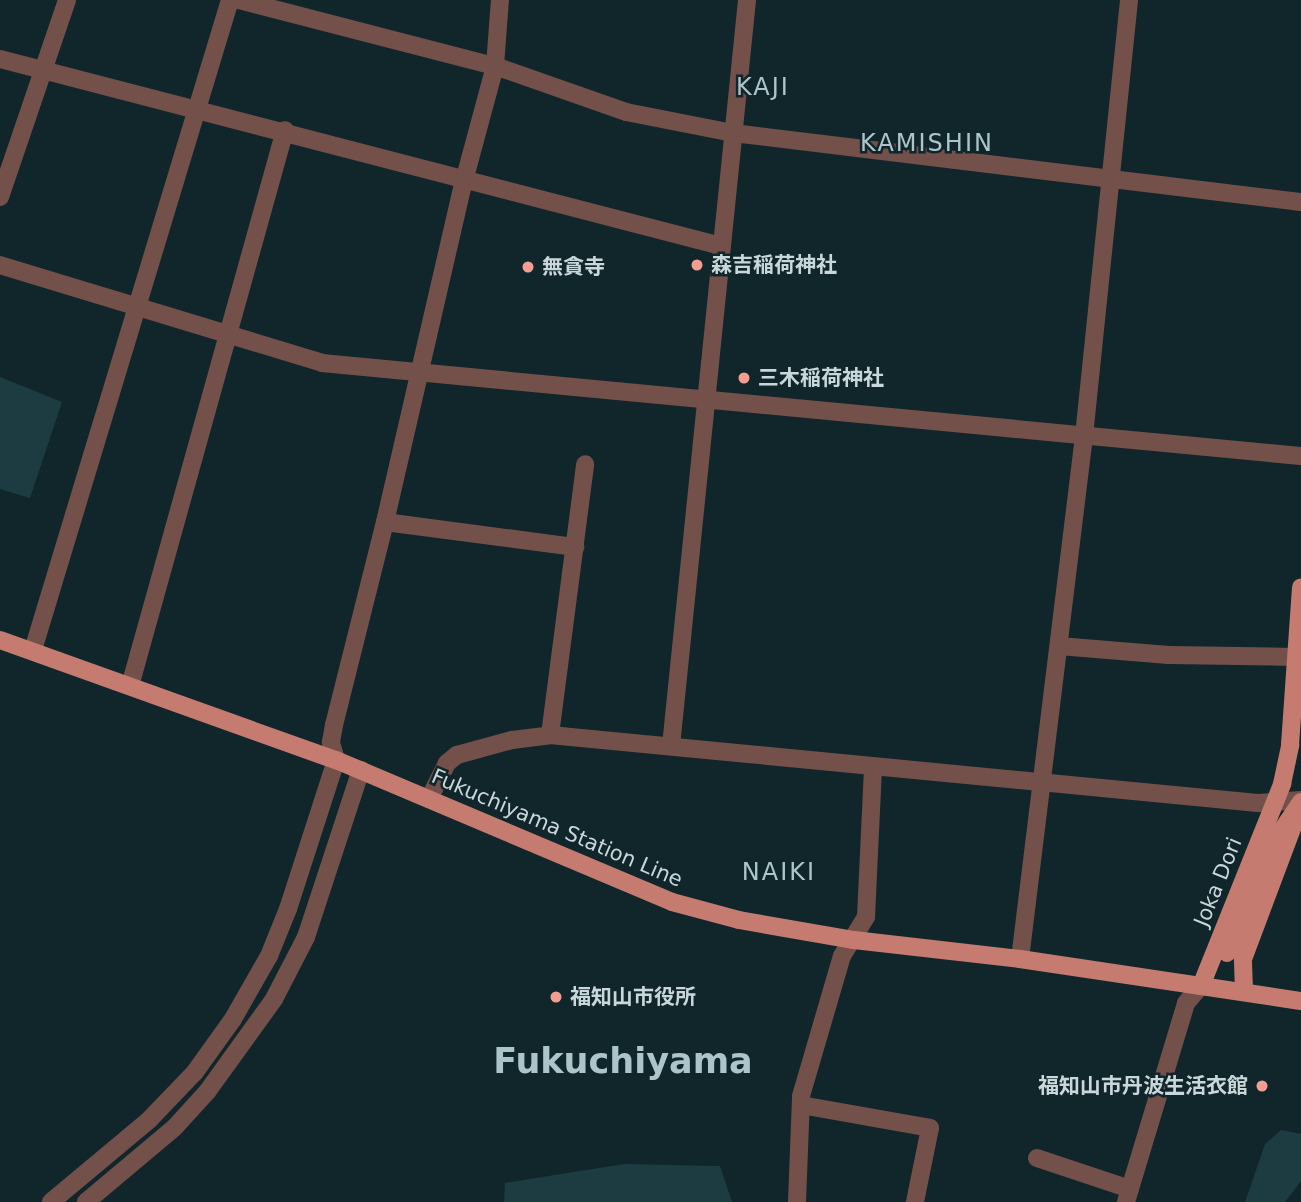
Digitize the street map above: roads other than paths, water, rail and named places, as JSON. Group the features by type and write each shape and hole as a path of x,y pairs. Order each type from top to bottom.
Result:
{"main road":[{"name":"Joka Dori","path":"1201,986 1282,784 1290,745 1301,587"},
{"name":"Fukuchiyama Station Line","path":"0,640 336,760 672,902 740,920 854,940 1020,959 1301,1001"},
{"name":"Joka Dori","path":"1201,986 1226,956 1274,842 1301,802"},
{"path":"1244,991 1243,959 1301,802"}],"street":[{"path":"0,197 67,0"},
{"path":"33,650 230,0"},
{"path":"239,0 495,65 626,112 733,133 1301,202"},
{"path":"51,1202 149,1120 195,1072 233,1018 268,956 288,909 336,760 332,734 385,522 464,181 495,65 500,0"},
{"path":"671,746 747,0"},
{"path":"1020,959 1084,436 1129,0"},
{"path":"0,59 285,130 464,181 721,246"},
{"path":"130,685 285,130"},
{"path":"0,265 322,363 1301,456"},
{"path":"550,735 585,464"},
{"path":"385,522 575,547"},
{"path":"1059,646 1169,655 1296,657"},
{"path":"429,799 447,763 457,755 512,740 550,735 1042,784 1301,802"},
{"path":"797,1202 801,1105 840,963 866,917 873,768"},
{"path":"86,1202 175,1127 243,1047 274,999 306,937 361,770"},
{"path":"1037,1158 1128,1196 1186,1003 1201,986"},
{"path":"801,1105 930,1128 915,1202"}],"place":[{"name":"森吉稲荷神社","path":"697,265"},
{"name":"無貪寺","path":"528,267"},
{"name":"三木稲荷神社","path":"744,378"},
{"name":"福知山市役所","path":"556,997"},
{"name":"福知山市丹波生活衣館","path":"1262,1086"}],"district":[{"name":"KAJI","path":"763,88"},
{"name":"KAMISHIN","path":"927,144"},
{"name":"NAIKI","path":"779,873"},
{"name":"Fukuchiyama","path":"623,1061"}]}
